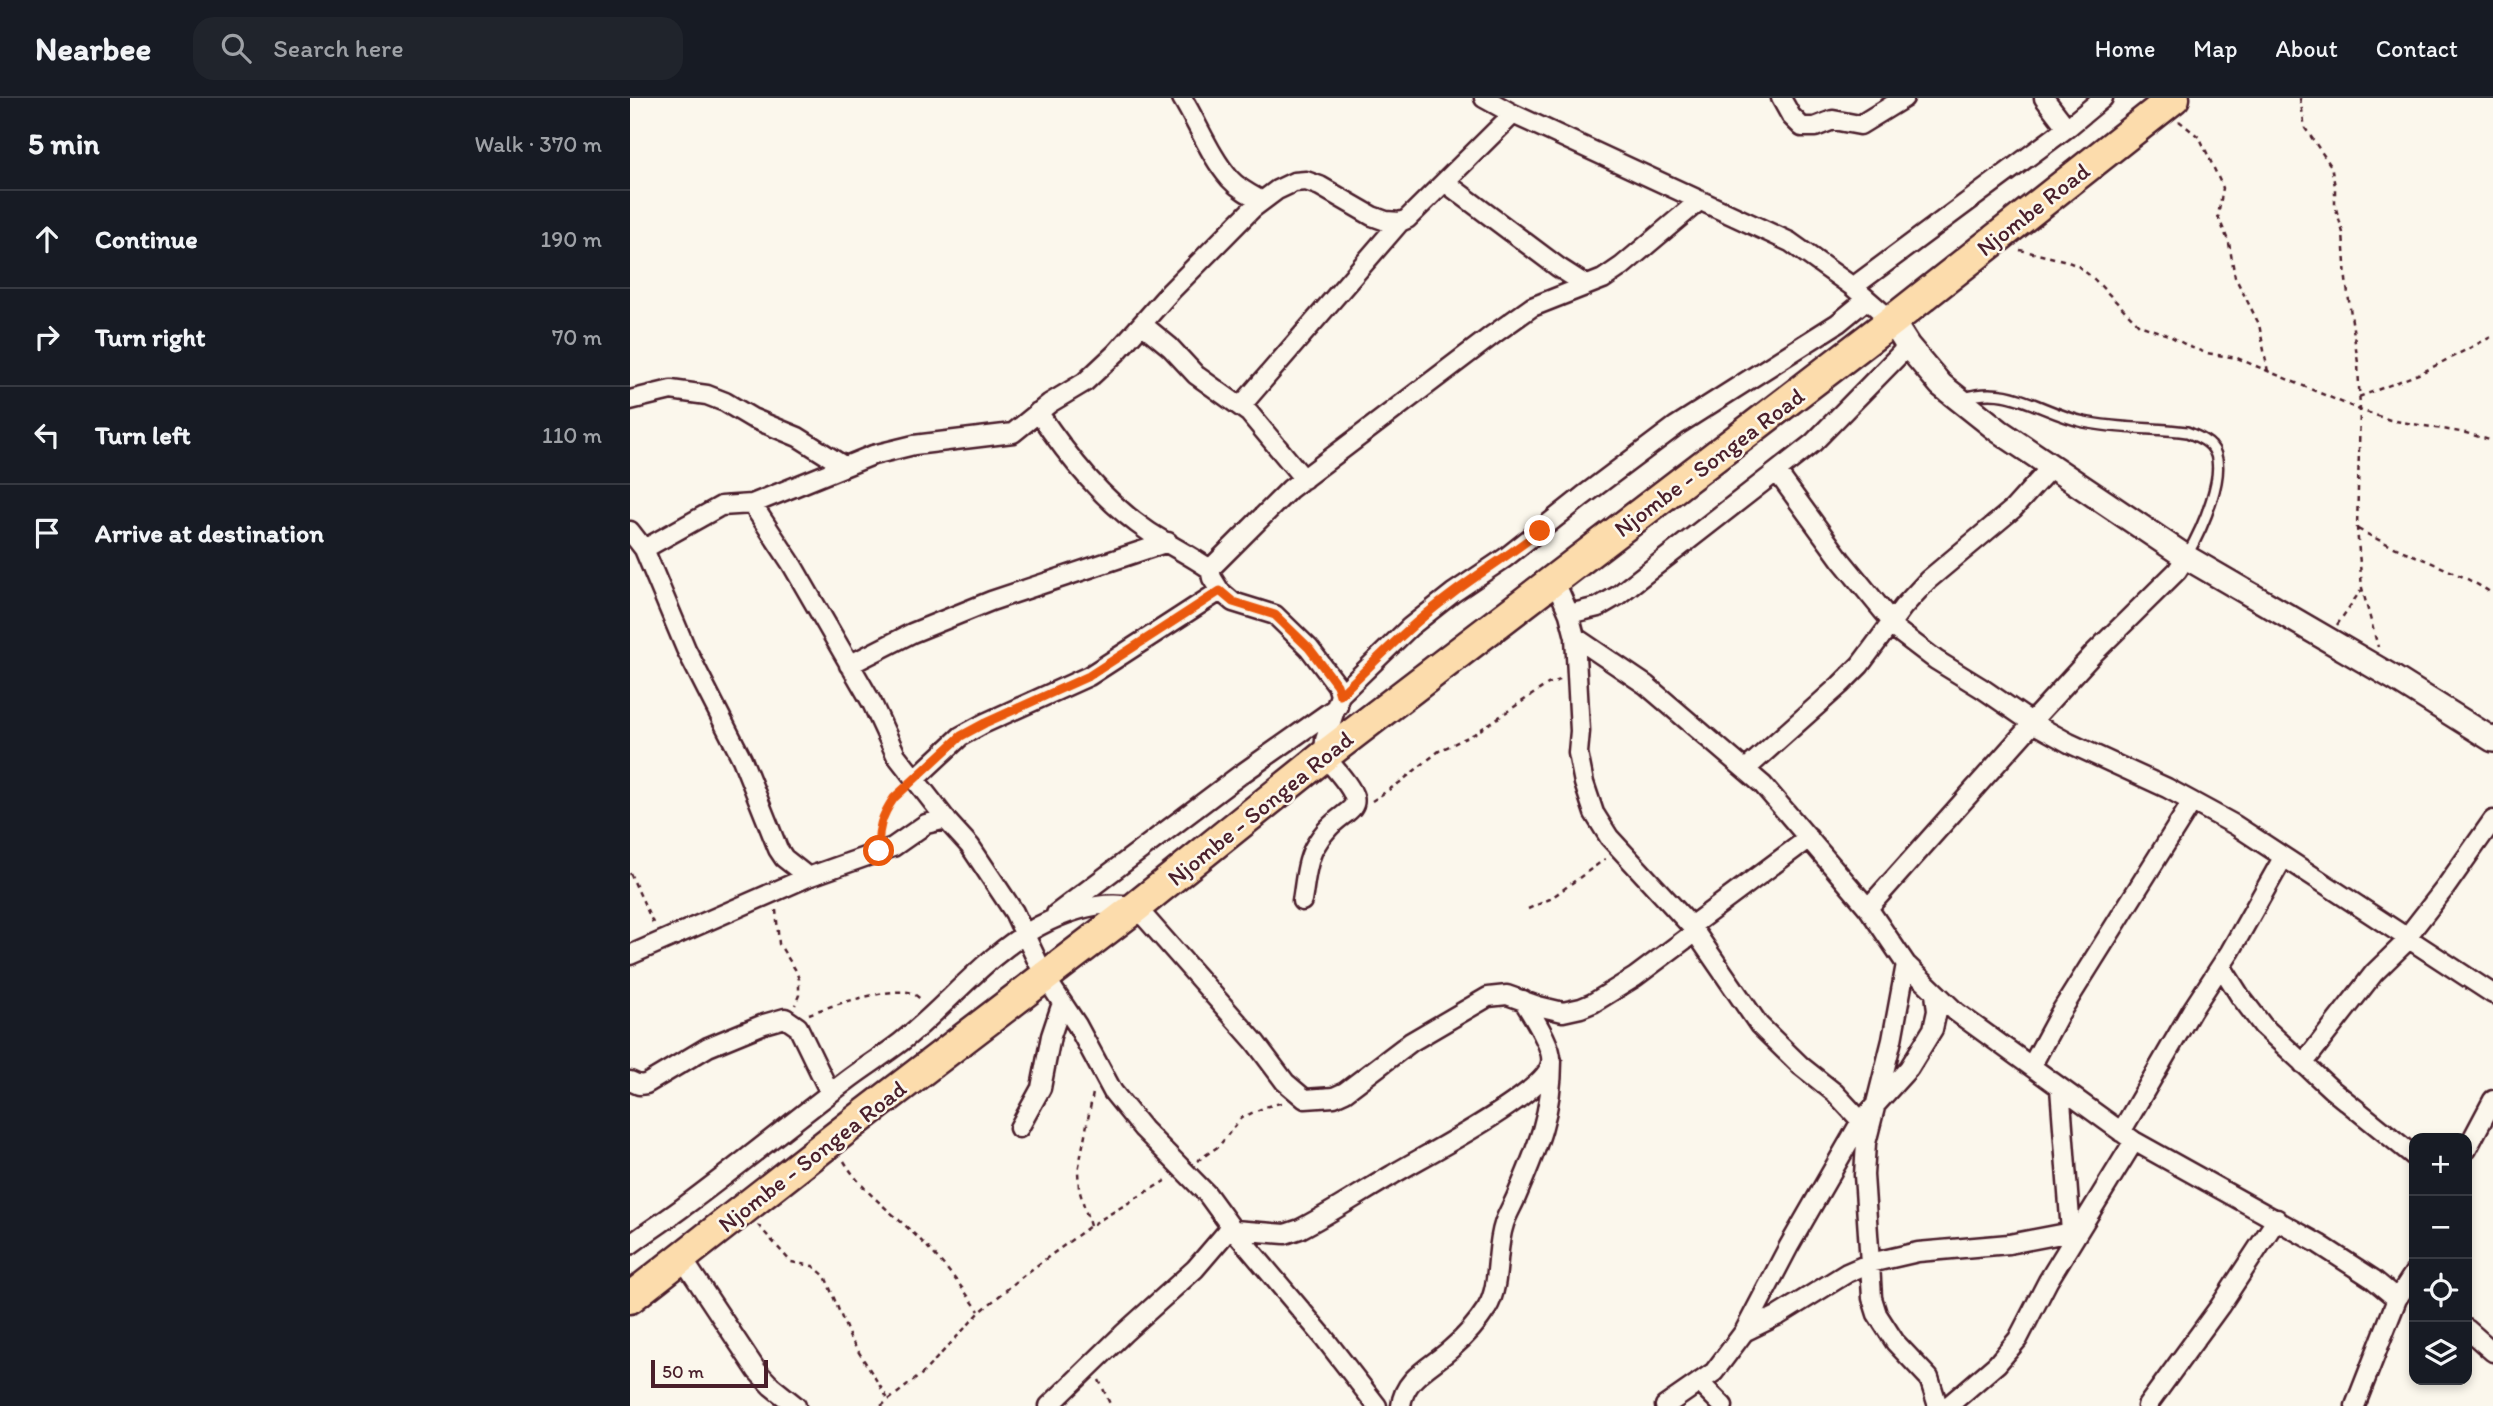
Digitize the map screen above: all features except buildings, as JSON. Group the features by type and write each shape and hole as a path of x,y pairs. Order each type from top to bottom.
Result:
{"highway":[{"name":"Njombe Road","path":"1892,321 2167,104"},
{"name":"Njombe - Songea Road","path":"630,1298 1136,907 1324,756 1892,321"}],"street":[{"path":"1182,98 1230,179 1262,201"},
{"path":"1484,98 1513,114 1790,242 1892,321 1908,346 1941,385 1999,431 2186,557 2382,670 2493,740"},
{"path":"1781,98 1797,124 1807,128 1833,120 1860,125 1904,98"},
{"path":"2044,98 2067,128"},
{"path":"630,1245 898,1044 967,980 1025,936 1048,923 1206,799 1339,701 1410,627 1453,593 1505,558 1676,426 1838,323 1859,293 2103,98"},
{"path":"1241,406 1400,222 1407,219 1446,183 1513,114"},
{"path":"644,549 721,506 751,504 873,455 914,445 1013,433 1038,412 1085,382 1116,353 1171,291 1262,201 1294,182 1306,181 1372,216 1400,222"},
{"path":"1446,183 1587,285"},
{"path":"1210,569 1290,489 1472,350 1532,307 1587,285 1622,266 1699,201"},
{"path":"1142,324 1170,346 1196,375 1241,406 1304,479"},
{"path":"1569,614 1598,607 1617,596 1777,472 1829,428 1908,346"},
{"path":"630,400 671,390 707,395 798,437 844,466"},
{"path":"1038,412 1071,459 1096,487 1150,532 1210,569 1220,591 1233,602 1275,615 1309,648 1337,685 1339,701 1325,740 1324,756 1354,793 1356,802 1353,808 1331,826 1314,849 1302,901"},
{"path":"1746,769 1860,666 1891,623 1928,580 2013,509 2051,467"},
{"path":"1777,472 1891,623 1936,660 2032,723 2235,825 2493,994"},
{"path":"751,504 791,563 872,703 896,755 970,846 1014,912 1045,977 1077,1025 1126,1110 1207,1194 1322,1335 1372,1404"},
{"path":"630,531 644,549 685,649 742,759 778,849 808,877"},
{"path":"849,665 912,633 991,601 1168,542"},
{"path":"1868,908 2095,652 2164,585 2186,557"},
{"path":"1554,579 1569,614 1575,637 1580,730 1578,754 1594,813 1618,847 1693,929 1759,1025 1801,1066 1835,1093 1861,1121"},
{"path":"915,779 961,736 1089,676 1220,591"},
{"path":"1575,637 1646,685 1746,769 1777,799 1868,908 1906,964 1956,1012 2127,1137 2277,1219 2351,1265 2397,1299"},
{"path":"2032,1065 2060,1013 2192,802"},
{"path":"630,955 778,889 892,847 926,824 946,819"},
{"path":"2303,1064 2374,973 2408,939 2493,820"},
{"path":"1048,923 1101,905 1124,904 1136,907 1255,1042 1285,1082 1305,1099 1334,1097 1345,1092 1411,1042 1488,997 1507,995 1563,1012 1593,1003 1635,977 1809,838"},
{"path":"1948,1406 1997,1364 2013,1346 2127,1137 2192,1010 2221,966 2283,858"},
{"path":"1048,923 1103,931"},
{"path":"1906,964 1892,1040 1866,1143 1864,1175 1872,1298 1877,1314 1895,1342 1929,1378 1938,1406"},
{"path":"2221,966 2263,1026 2331,1089 2409,1152"},
{"path":"1665,1406 1714,1372 1744,1332 1789,1246 1861,1121 1909,1068 1933,1029 1937,1011 1935,993"},
{"path":"1401,1406 1408,1385 1461,1339 1493,1298 1497,1247 1504,1224 1538,1146 1552,1091 1552,1059 1549,1049 1523,1000"},
{"path":"1019,1128 1041,1088 1051,1036 1062,1003"},
{"path":"630,1081 639,1085 646,1084 708,1047 785,1018 794,1020 830,1093"},
{"path":"1233,1229 1285,1234 1311,1223 1479,1125 1544,1077 1552,1059"},
{"path":"2060,1088 2074,1232"},
{"path":"2472,1140 2493,1100"},
{"path":"2147,1406 2220,1306 2277,1219"},
{"path":"1049,1406 1195,1269 1233,1229"},
{"path":"1744,1332 1779,1315 1847,1273 1870,1263 1918,1252 2009,1244 2074,1232"},
{"path":"682,1258 757,1371 796,1406"},
{"path":"2355,1406 2397,1299 2409,1283"},
{"path":"2472,1333 2493,1350"},
{"path":"1699,1382 1723,1406"}],"lane":[{"path":"1959,400 2003,393 2084,422 2187,432 2202,438 2213,447 2218,462 2217,472 2196,540 2186,557"}],"path":[{"path":"2300,98 2305,128 2329,160 2334,179 2335,205 2343,233 2360,410 2357,528 2362,588 2382,670"},
{"path":"2167,104 2200,138 2221,184 2223,192 2218,216 2220,225 2229,243 2235,277 2259,324 2268,372"},
{"path":"1989,244 2053,257 2078,266 2146,329 2168,335 2206,353 2237,358 2390,420 2466,433 2493,441"},
{"path":"2359,397 2421,373 2493,336"},
{"path":"2357,528 2404,552 2452,570 2493,594"},
{"path":"2327,639 2362,588"},
{"path":"1353,808 1380,796 1439,751 1474,734 1548,684 1576,676"},
{"path":"879,851 878,837 887,808 915,779"},
{"path":"1528,909 1550,899 1618,847"},
{"path":"630,873 662,941"},
{"path":"778,889 775,914 779,944 799,979 794,1020 858,999 907,992 923,1001 932,1015"},
{"path":"1090,1226 1083,1206 1078,1171 1090,1113 1096,1062"},
{"path":"881,1406 935,1362 980,1312 1090,1226 1219,1146 1247,1114 1265,1107 1305,1099"},
{"path":"833,1139 854,1177 868,1194 936,1256 980,1312"},
{"path":"745,1208 791,1262 813,1265 825,1276 850,1338 888,1399"},
{"path":"1093,1363 1111,1406"}],"route":[{"path":"879,851 881,821 894,798 961,736 1089,676 1220,591 1233,602 1275,615 1309,648 1337,685 1340,695 1410,627 1540,531"}]}
